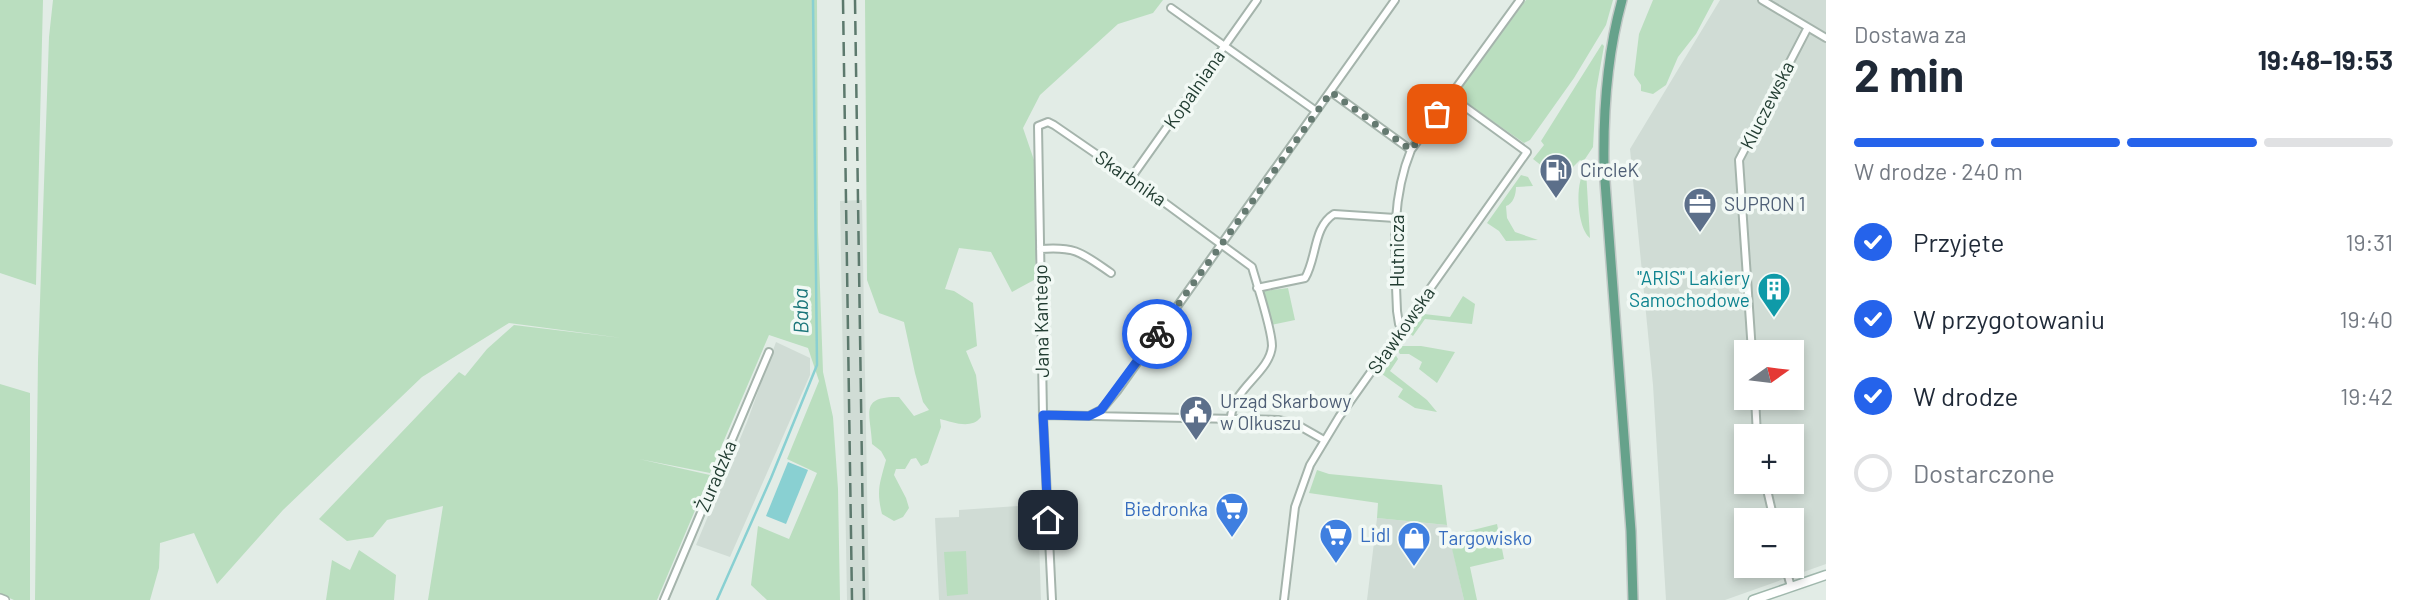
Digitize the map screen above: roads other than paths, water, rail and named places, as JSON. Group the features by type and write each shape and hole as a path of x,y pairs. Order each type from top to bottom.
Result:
{"main road":[{"path":"1622,0 1613,35 1603,122 1604,168 1631,531 1633,600"},
{"path":"1753,600 1774,596 1826,575"}],"street":[{"name":"Kopalniana","path":"1131,178 1257,0"},
{"path":"1089,416 1108,403 1395,0"},
{"name":"Hutnicza","path":"1403,328 1399,324 1397,311 1395,218 1404,166 1411,150 1520,0"},
{"path":"1762,0 1826,38"},
{"path":"1171,8 1316,111"},
{"name":"Kluczewska","path":"1751,340 1739,160 1807,29"},
{"path":"1331,92 1411,150"},
{"name":"Sławkowska","path":"1284,600 1295,507 1310,465 1324,440 1527,152 1450,96"},
{"name":"Skarbnika","path":"1038,126 1048,122 1054,125 1252,267 1272,348 1265,362 1233,405 1231,420"},
{"name":"Jana Kantego","path":"1038,126 1043,415 1052,600"},
{"path":"1258,288 1305,278 1322,226 1327,218 1334,214 1395,218"},
{"path":"1040,249 1059,247 1077,251 1111,273"},
{"name":"Żuradzka","path":"664,600 769,352"},
{"path":"1043,415 1286,421 1324,440"},
{"path":"1789,578 1791,587"}],"water":[{"path":"788,462 808,470 786,524 766,516"}],"waterway":[{"name":"Baba","path":"717,600 817,365 813,0"}],"railway":[{"path":"843,0 852,600"},
{"path":"855,0 864,600"}],"place":[{"name":"CircleK","path":"1556,200"},
{"name":"SUPRON 1","path":"1700,234"},
{"name":"\"ARIS\" Lakiery Samochodowe","path":"1774,319"},
{"name":"Urząd Skarbowy w Olkuszu","path":"1196,442"},
{"name":"Biedronka","path":"1232,539"},
{"name":"Lidl","path":"1336,565"},
{"name":"Targowisko","path":"1414,568"}]}
